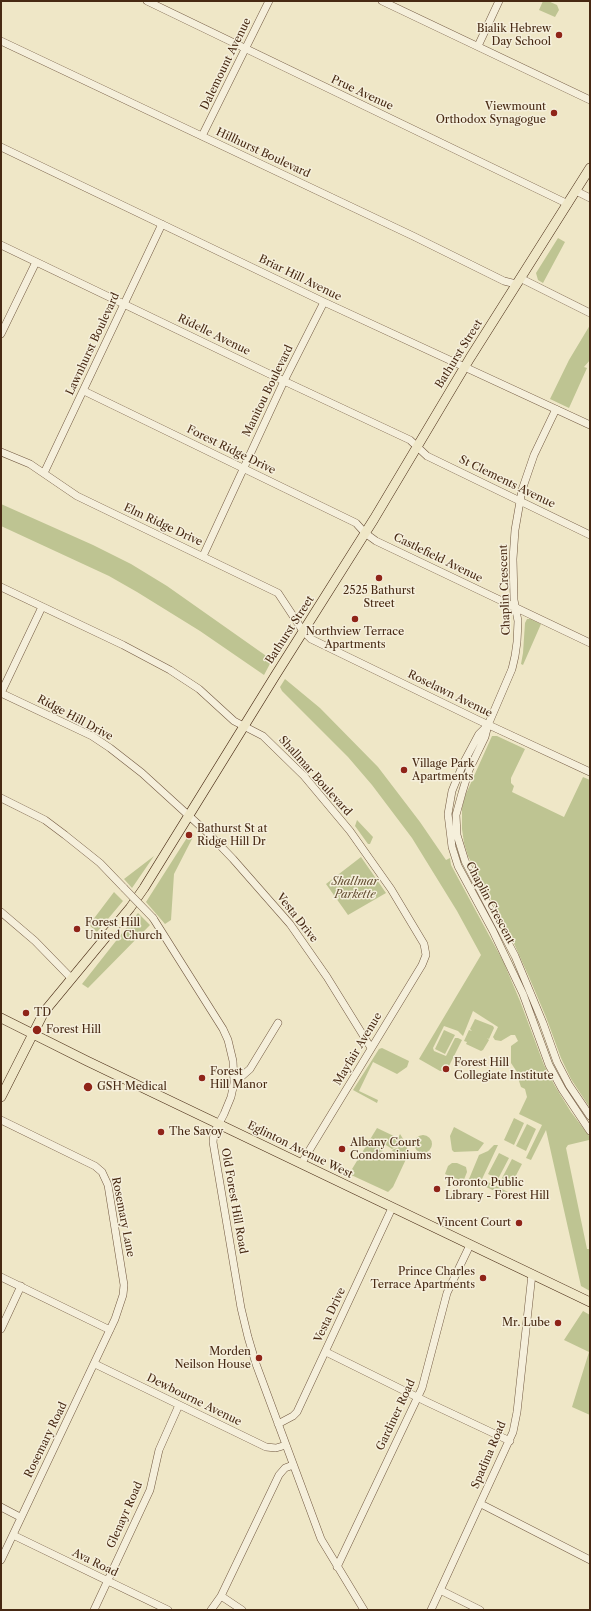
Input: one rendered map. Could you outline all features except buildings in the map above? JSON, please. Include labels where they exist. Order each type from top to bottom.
[{"type":"main road","name":"Bathurst Street","points":[[1,1098],[32,1033],[44,1012],[130,908],[144,888],[365,533],[465,366],[590,168]]},
{"type":"main road","name":"Eglinton Avenue West","points":[[1,1018],[392,1208],[590,1302]]},
{"type":"street","name":"Prue Avenue","points":[[147,1],[568,204]]},
{"type":"street","name":"Dalemount Avenue","points":[[202,136],[270,1]]},
{"type":"street","points":[[382,1],[590,100]]},
{"type":"street","points":[[478,46],[499,1]]},
{"type":"street","name":"Hillhurst Boulevard","points":[[1,41],[413,236],[504,282],[518,281],[590,312]]},
{"type":"street","name":"Briar Hill Avenue","points":[[1,147],[324,302],[590,425]]},
{"type":"street","points":[[576,191],[590,198]]},
{"type":"street","name":"Lawnhurst Boulevard","points":[[44,473],[162,224]]},
{"type":"street","name":"Ridelle Avenue","points":[[1,245],[410,440],[416,446]]},
{"type":"street","points":[[1,334],[36,262]]},
{"type":"street","name":"Manitou Boulevard","points":[[203,556],[284,381],[324,302]]},
{"type":"street","name":"Forest Ridge Drive","points":[[84,391],[356,523],[365,533]]},
{"type":"street","name":"Chaplin Crescent","points":[[556,409],[534,455],[522,490],[520,501],[514,537],[513,559],[518,621],[517,642],[512,669],[488,725],[485,737],[469,770],[456,815],[457,835],[465,861],[515,956],[541,1018],[557,1062],[569,1085],[590,1116]]},
{"type":"street","name":"St Clements Avenue","points":[[416,446],[427,456],[590,535]]},
{"type":"street","name":"Elm Ridge Drive","points":[[1,452],[30,464],[77,496],[278,593],[303,631]]},
{"type":"street","name":"Castlefield Avenue","points":[[365,533],[376,541],[590,643]]},
{"type":"street","name":"Shallmar Boulevard","points":[[1,587],[170,670],[199,689],[234,720],[263,736],[285,757],[345,825],[391,889],[424,944]]},
{"type":"street","points":[[1,693],[42,607]]},
{"type":"street","name":"Roselawn Avenue","points":[[303,631],[311,639],[488,725],[590,772]]},
{"type":"street","name":"Ridge Hill Drive","points":[[1,693],[92,736],[142,773],[189,816]]},
{"type":"street","name":"Chaplin Crescent","points":[[488,725],[479,734],[463,764],[452,791],[448,814],[452,847],[458,866],[507,959],[523,994],[549,1065],[562,1089],[590,1131]]},
{"type":"street","name":"Old Forest Hill Road","points":[[1,798],[45,820],[65,835],[100,863],[153,918],[223,1029],[228,1040],[233,1061],[234,1083],[231,1097],[214,1133],[213,1142],[242,1308],[256,1364],[321,1539],[364,1610]]},
{"type":"street","name":"Vesta Drive","points":[[189,816],[233,859],[290,924],[328,977],[371,1048]]},
{"type":"street","points":[[1,912],[35,940],[71,978]]},
{"type":"street","name":"Mayfair Avenue","points":[[301,1164],[424,960],[426,950],[424,944]]},
{"type":"street","name":"Chaplin Crescent","points":[[507,959],[515,956]]},
{"type":"street","points":[[234,1083],[250,1069],[278,1023]]},
{"type":"street","name":"Rosemary Lane","points":[[1,1120],[95,1166],[105,1176],[108,1185],[124,1284],[119,1310],[110,1330]]},
{"type":"street","name":"Vesta Drive","points":[[278,1424],[293,1416],[297,1412],[392,1208]]},
{"type":"street","name":"Gardiner Road","points":[[337,1567],[422,1388],[447,1293],[470,1245]]},
{"type":"street","name":"Spadina Road","points":[[431,1610],[510,1441],[518,1412],[532,1274]]},
{"type":"street","points":[[1,1277],[110,1330]]},
{"type":"street","points":[[1,1329],[21,1286]]},
{"type":"street","name":"Rosemary Road","points":[[1,1560],[20,1517],[95,1364],[110,1330]]},
{"type":"street","points":[[326,1352],[510,1441]]},
{"type":"street","name":"Dewbourne Avenue","points":[[95,1364],[266,1447],[276,1448],[286,1445]]},
{"type":"street","name":"Glenayr Road","points":[[94,1610],[150,1490],[159,1450],[179,1405]]},
{"type":"street","points":[[211,1610],[221,1596],[279,1475],[285,1468],[293,1465]]},
{"type":"street","points":[[481,1504],[586,1556],[590,1560]]},
{"type":"street","points":[[1,1507],[20,1517]]},
{"type":"street","name":"Ava Road","points":[[13,1535],[168,1610]]},
{"type":"street","points":[[440,1590],[480,1610]]},
{"type":"street","points":[[221,1596],[242,1610]]},
{"type":"green space","points":[[543,1],[548,1],[557,5],[559,10],[555,17],[539,10]]},
{"type":"green space","points":[[558,238],[565,242],[543,283],[538,280],[536,273]]},
{"type":"green space","points":[[590,325],[590,360],[584,367],[587,368],[569,408],[550,399],[569,360]]},
{"type":"green space","points":[[1,504],[93,545],[131,564],[167,586],[272,660],[264,675],[200,631],[109,576],[1,526]]},
{"type":"green space","points":[[527,619],[531,619],[541,624],[523,665],[521,664],[525,623]]},
{"type":"green space","points":[[285,679],[320,708],[378,767],[420,822],[446,860],[450,858],[451,865],[503,961],[544,1065],[571,1112],[590,1137],[589,1140],[568,1145],[566,1148],[587,1249],[590,1249],[590,1291],[581,1286],[546,1130],[531,1160],[526,1158],[542,1125],[519,1114],[527,1097],[525,1089],[521,1087],[519,1075],[511,1063],[511,1046],[518,1041],[515,1035],[511,1035],[501,1041],[495,1040],[493,1037],[498,1027],[473,1011],[463,1036],[458,1031],[444,1026],[433,1048],[434,1051],[446,1056],[455,1038],[462,1040],[449,1066],[444,1071],[440,1071],[419,1059],[481,955],[457,911],[412,838],[372,785],[348,757],[282,691],[280,687]]},
{"type":"green space","points":[[492,736],[497,736],[525,749],[511,778],[511,783],[514,786],[512,792],[564,817],[583,777],[590,780],[590,1108],[571,1079],[561,1058],[546,1017],[511,937],[468,856],[464,843],[462,808],[465,796]]},
{"type":"green space","points":[[357,820],[373,837],[370,844],[368,844],[355,826]]},
{"type":"green space","points":[[190,833],[194,835],[174,874],[171,920],[165,924],[146,902]]},
{"type":"green space","points":[[154,856],[132,888],[124,879]]},
{"type":"green space","name":"Shallmar Parkette","points":[[361,857],[386,893],[348,915],[326,884]]},
{"type":"green space","points":[[114,892],[123,901],[97,932],[89,925]]},
{"type":"green space","points":[[138,913],[150,925],[88,988],[82,984]]},
{"type":"green space","points":[[475,1019],[493,1026],[494,1028],[489,1039],[487,1038],[489,1040],[481,1051],[466,1044],[467,1042],[464,1041],[469,1030],[472,1031],[470,1029]]},
{"type":"green space","points":[[444,1030],[455,1035],[445,1054],[435,1049]]},
{"type":"green space","points":[[382,1048],[409,1061],[407,1067],[397,1074],[373,1062],[359,1091],[378,1100],[377,1103],[353,1090],[379,1049]]},
{"type":"green space","points":[[514,1118],[524,1123],[514,1145],[504,1140]]},
{"type":"green space","points":[[527,1124],[536,1129],[526,1151],[516,1146]]},
{"type":"green space","points":[[454,1127],[484,1143],[478,1151],[454,1152],[452,1150],[450,1136]]},
{"type":"green space","points":[[377,1128],[398,1138],[400,1134],[405,1142],[392,1149],[386,1145],[383,1147],[382,1154],[385,1158],[389,1160],[396,1157],[392,1150],[406,1144],[408,1151],[407,1157],[393,1187],[388,1192],[349,1174]]},
{"type":"green space","points":[[423,1135],[429,1138],[432,1144],[429,1150],[423,1153],[417,1150],[414,1144],[417,1138]]},
{"type":"green space","points":[[494,1145],[498,1145],[482,1179],[512,1194],[512,1199],[469,1179],[479,1155],[488,1151]]},
{"type":"green space","points":[[499,1153],[509,1158],[498,1179],[488,1174]]},
{"type":"green space","points":[[512,1159],[522,1164],[511,1185],[501,1180]]},
{"type":"green space","points":[[452,1163],[457,1163],[466,1167],[467,1172],[463,1182],[445,1174],[448,1166]]},
{"type":"green space","points":[[583,1311],[590,1315],[590,1415],[572,1407],[589,1352],[564,1340]]},
{"type":"place","name":"Bialik Hebrew Day School","points":[[559,35]]},
{"type":"place","name":"Viewmount Orthodox Synagogue","points":[[554,113]]},
{"type":"place","name":"2525 Bathurst Street","points":[[379,578]]},
{"type":"place","name":"Northview Terrace Apartments","points":[[355,619]]},
{"type":"place","name":"Village Park Apartments","points":[[404,770]]},
{"type":"place","name":"Bathurst St at Ridge Hill Dr","points":[[189,835]]},
{"type":"place","name":"Forest Hill United Church","points":[[77,929]]},
{"type":"place","name":"TD","points":[[26,1013]]},
{"type":"place","name":"Forest Hill","points":[[37,1030]]},
{"type":"place","name":"Forest Hill Collegiate Institute","points":[[446,1069]]},
{"type":"place","name":"Forest Hill Manor","points":[[202,1078]]},
{"type":"place","name":"GSH Medical","points":[[88,1087]]},
{"type":"place","name":"The Savoy","points":[[161,1132]]},
{"type":"place","name":"Albany Court Condominiums","points":[[342,1149]]},
{"type":"place","name":"Toronto Public Library - Forest Hill","points":[[437,1189]]},
{"type":"place","name":"Vincent Court","points":[[519,1223]]},
{"type":"place","name":"Prince Charles Terrace Apartments","points":[[483,1278]]},
{"type":"place","name":"Mr. Lube","points":[[558,1323]]},
{"type":"place","name":"Morden Neilson House","points":[[259,1358]]}]
